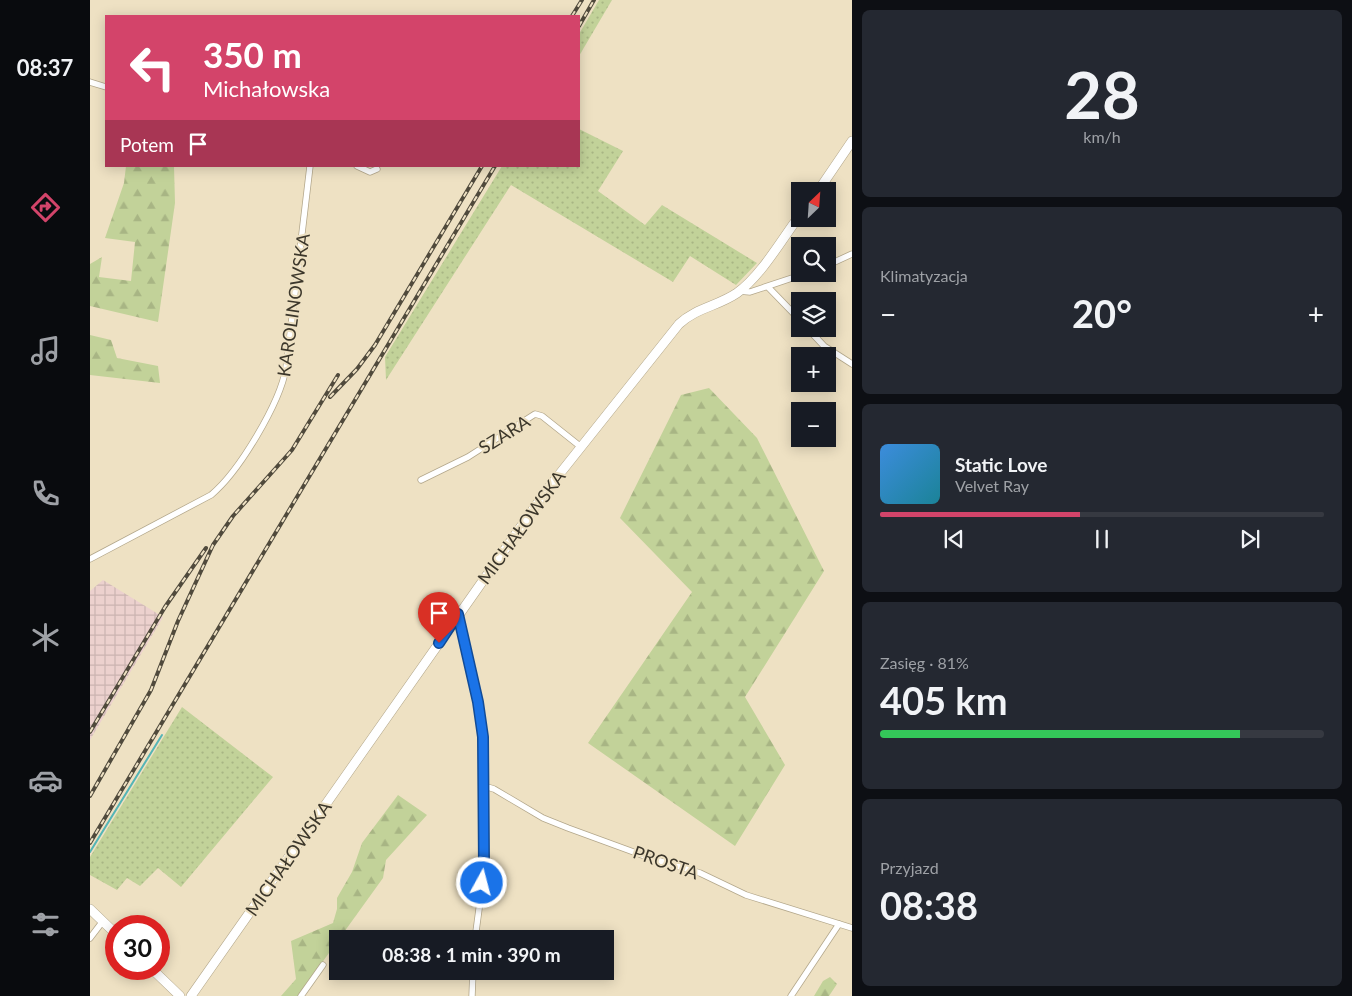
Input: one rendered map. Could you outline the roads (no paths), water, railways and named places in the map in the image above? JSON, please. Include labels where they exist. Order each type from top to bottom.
[{"type":"street","points":[[90,82],[105,87]]},
{"type":"street","points":[[824,182],[852,141]]},
{"type":"street","name":"KAROLINOWSKA","points":[[90,559],[211,495],[223,486],[280,394],[286,368],[310,167]]},
{"type":"street","points":[[359,167],[370,172],[377,169]]},
{"type":"street","name":"MICHAŁOWSKA","points":[[191,996],[546,491],[679,324],[697,311],[739,291],[767,260],[791,227]]},
{"type":"street","points":[[836,261],[852,254]]},
{"type":"street","points":[[739,291],[750,292],[791,279]]},
{"type":"street","points":[[768,287],[791,311]]},
{"type":"street","points":[[816,337],[824,346],[852,364]]},
{"type":"street","name":"SZARA","points":[[421,480],[468,456],[535,414],[540,415],[581,447]]},
{"type":"street","points":[[458,614],[478,702],[484,752],[484,864],[476,930]]},
{"type":"street","name":"PROSTA","points":[[484,786],[494,789],[543,818],[568,828],[650,858],[700,873],[746,895],[852,928]]},
{"type":"street","points":[[90,909],[103,921],[90,938]]},
{"type":"street","points":[[791,996],[839,924]]},
{"type":"street","points":[[301,996],[323,965]]},
{"type":"street","points":[[163,980],[180,996]]},
{"type":"street","points":[[472,996],[473,980]]},
{"type":"waterway","points":[[90,852],[162,735]]},
{"type":"railway","points":[[573,15],[582,0]]},
{"type":"railway","points":[[580,24],[594,0]]},
{"type":"railway","points":[[330,397],[357,369],[375,345],[481,167]]},
{"type":"railway","points":[[90,843],[494,167]]},
{"type":"railway","points":[[90,796],[151,690],[178,621],[213,545],[233,516],[292,450],[338,375]]},
{"type":"railway","points":[[90,732],[165,607],[206,548]]}]
